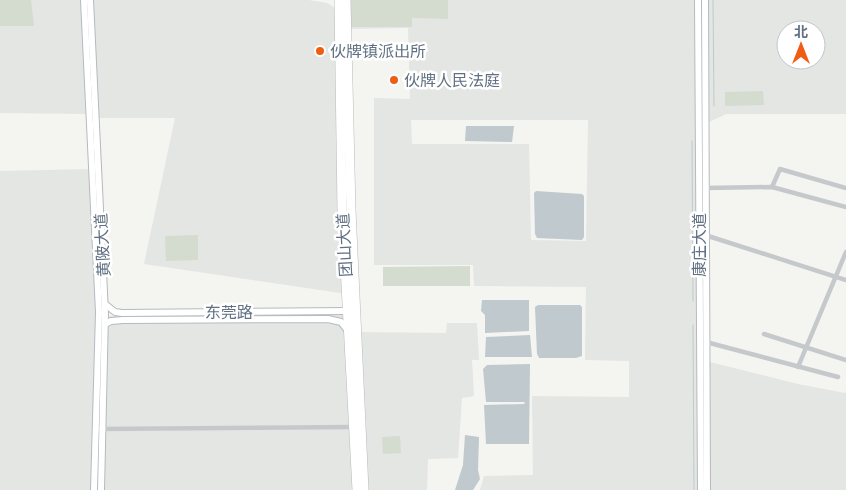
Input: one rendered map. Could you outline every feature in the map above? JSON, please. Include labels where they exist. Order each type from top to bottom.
[{"type":"highway","name":"团山大道","points":[[339,0],[342,206],[352,311],[349,332],[364,490]]},
{"type":"highway","name":"团山大道","points":[[346,0],[352,311],[357,427],[356,490]]},
{"type":"street","name":"黄陂大道","points":[[84,0],[99,312],[101,490]]},
{"type":"street","name":"黄陂大道","points":[[90,0],[105,304],[100,429],[94,490]]},
{"type":"street","name":"康庄大道","points":[[698,0],[702,188],[705,235],[707,490]]},
{"type":"street","name":"康庄大道","points":[[701,490],[705,0]]},
{"type":"street","points":[[772,187],[780,169],[846,188]]},
{"type":"street","points":[[702,188],[772,187],[846,207]]},
{"type":"street","points":[[705,235],[846,280]]},
{"type":"street","points":[[798,367],[846,252]]},
{"type":"street","name":"东莞路","points":[[105,304],[115,312],[122,313],[352,311]]},
{"type":"street","name":"东莞路","points":[[105,324],[111,321],[123,320],[328,319],[341,322],[349,332]]},
{"type":"street","points":[[764,334],[846,360]]},
{"type":"street","points":[[706,342],[838,378]]},
{"type":"street","points":[[100,429],[357,427]]},
{"type":"shaded area","points":[[0,0],[84,0],[89,114],[0,113]]},
{"type":"shaded area","points":[[0,0],[31,0],[34,26],[0,26]]},
{"type":"shaded area","points":[[90,0],[309,0],[327,3],[339,10],[347,294],[144,264],[175,118],[96,118]]},
{"type":"shaded area","points":[[346,0],[698,0],[701,490],[480,490],[484,476],[533,475],[532,396],[629,397],[629,361],[585,360],[586,287],[474,286],[473,265],[374,265],[374,98],[410,99],[408,28],[347,29]],"holes":[[[411,120],[588,120],[586,241],[531,240],[529,144],[412,144]]]},
{"type":"shaded area","points":[[350,0],[448,0],[448,19],[412,18],[412,27],[350,27]]},
{"type":"shaded area","points":[[705,0],[846,0],[846,114],[726,114],[705,124]]},
{"type":"shaded area","points":[[763,91],[764,105],[725,106],[725,92]]},
{"type":"shaded area","points":[[466,126],[514,126],[512,142],[465,141]]},
{"type":"shaded area","points":[[92,169],[102,316],[348,314],[357,490],[0,490],[0,171]]},
{"type":"shaded area","points":[[536,191],[582,194],[584,196],[584,237],[582,240],[537,238],[535,234],[534,193]]},
{"type":"shaded area","points":[[198,235],[198,260],[166,261],[165,236]]},
{"type":"shaded area","points":[[470,266],[470,286],[383,286],[383,267]]},
{"type":"shaded area","points":[[482,300],[529,300],[529,331],[485,333],[485,315],[481,311]]},
{"type":"shaded area","points":[[538,305],[580,305],[582,307],[582,356],[576,358],[539,358],[537,354],[535,307]]},
{"type":"shaded area","points":[[447,323],[477,323],[479,360],[472,360],[474,396],[462,398],[458,458],[428,459],[427,490],[364,490],[357,332],[446,333]]},
{"type":"shaded area","points":[[530,335],[532,357],[485,357],[486,337]]},
{"type":"shaded area","points":[[706,361],[798,384],[846,392],[846,490],[707,490]]},
{"type":"shaded area","points":[[530,364],[529,444],[486,444],[484,405],[524,404],[525,402],[486,402],[483,369],[487,365]]},
{"type":"shaded area","points":[[465,435],[479,437],[478,470],[480,479],[473,490],[455,490],[463,465]]},
{"type":"shaded area","points":[[400,436],[401,453],[383,454],[382,437]]},
{"type":"waterway","points":[[713,0],[714,106]]},
{"type":"waterway","points":[[692,141],[693,301]]},
{"type":"waterway","points":[[693,325],[694,490]]},
{"type":"place","name":"伙牌镇派出所","points":[[320,51]]},
{"type":"place","name":"伙牌人民法庭","points":[[394,80]]}]
